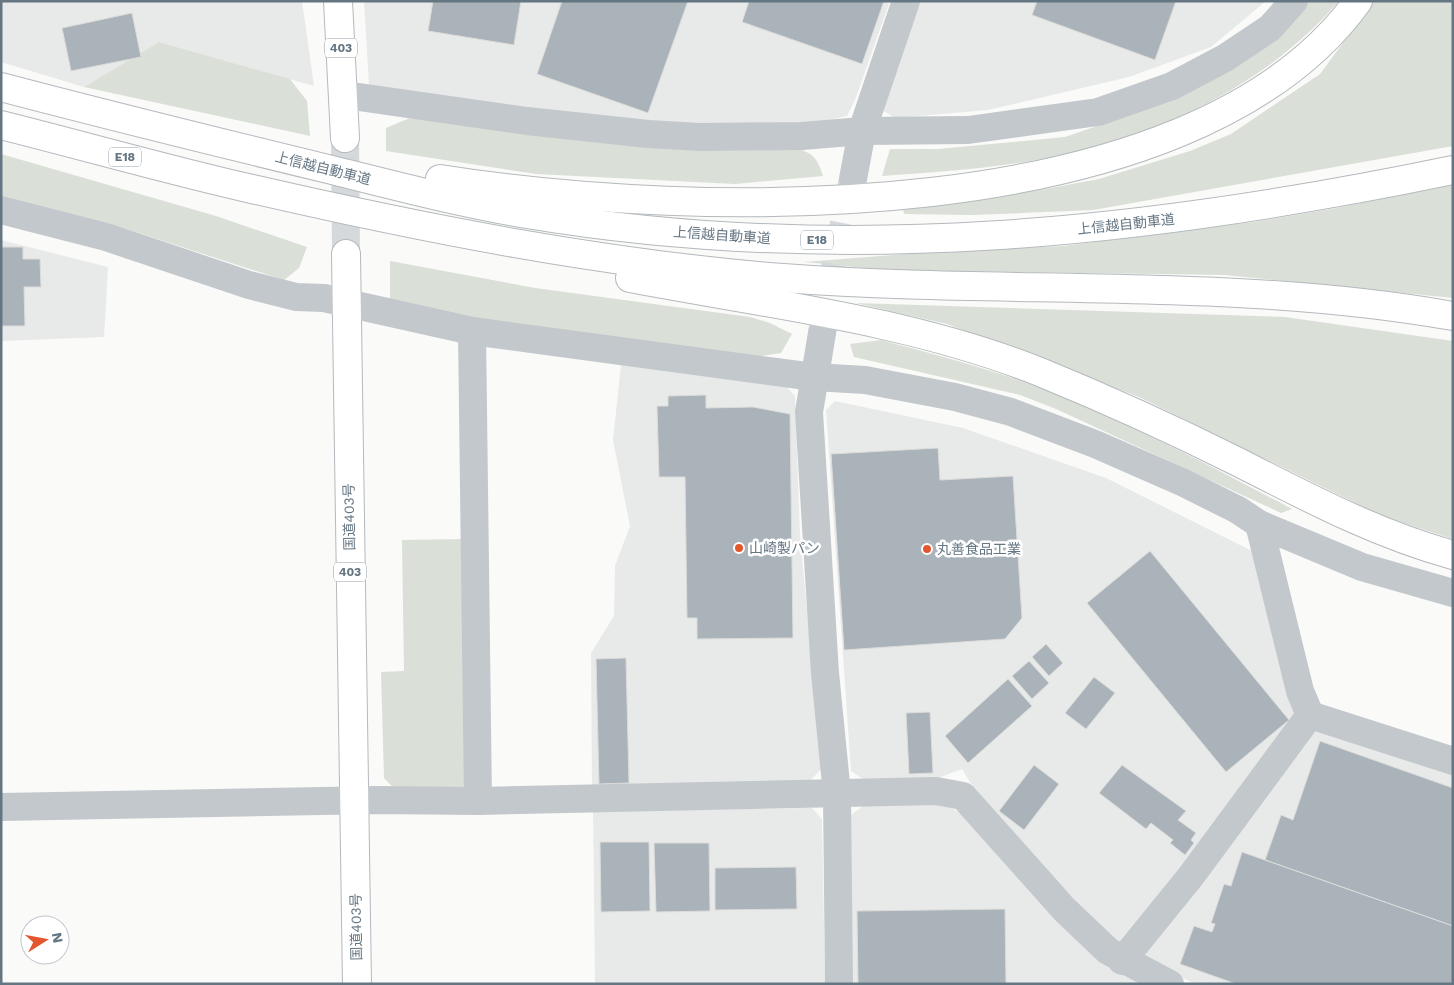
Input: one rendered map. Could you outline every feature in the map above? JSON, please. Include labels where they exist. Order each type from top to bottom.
[{"type":"highway","name":"403","points":[[338,1],[345,95],[345,138]]},
{"type":"highway","points":[[187,135],[439,179],[543,192],[644,199],[734,202],[814,201],[900,196],[1041,176],[1105,159],[1165,139],[1216,116],[1267,87],[1310,55],[1346,19],[1358,1]]},
{"type":"highway","name":"上信越自動車道","points":[[1,87],[187,135],[419,191],[525,214],[691,234],[786,240],[878,240],[1056,232],[1238,211],[1316,198],[1453,170]]},
{"type":"highway","name":"E18","points":[[1,126],[248,188],[440,230],[557,251],[666,266],[781,278],[884,284],[1230,293],[1344,301],[1407,308],[1453,316]]},
{"type":"highway","points":[[248,188],[386,228],[607,274],[882,324],[955,344],[1038,371],[1122,407],[1379,531],[1453,555]]},
{"type":"highway","name":"国道403号","points":[[346,254],[357,984]]},
{"type":"highway","name":"国道403号","points":[[355,840],[374,914],[376,984]]},
{"type":"street","points":[[853,179],[862,131],[906,1]]},
{"type":"street","points":[[345,95],[527,122],[648,134],[700,137],[802,136],[862,131],[968,130],[1098,112],[1172,86],[1225,58],[1270,28],[1294,1]]},
{"type":"street","points":[[1,210],[106,237],[249,285],[296,297],[324,298],[472,331],[814,377],[865,380],[955,397],[1011,412],[1095,444],[1238,510],[1259,524],[1362,567],[1453,593]]},
{"type":"street","points":[[472,331],[478,801]]},
{"type":"street","points":[[822,333],[809,412],[825,673],[838,794],[839,984]]},
{"type":"street","points":[[1259,524],[1300,691],[1310,715],[1453,761]]},
{"type":"street","points":[[1122,961],[1191,876],[1310,715]]},
{"type":"street","points":[[1,807],[354,800],[478,801],[936,791],[963,796],[1064,909],[1108,952],[1122,961],[1170,984]]},
{"type":"shaded area","points":[[1,1],[302,1],[314,86],[159,42],[84,87],[1,62]]},
{"type":"shaded area","points":[[364,1],[890,1],[855,100],[847,116],[797,127],[646,127],[369,85]]},
{"type":"shaded area","points":[[919,1],[1266,1],[1211,47],[1129,77],[988,110],[895,118],[882,110]]},
{"type":"shaded area","points":[[1310,1],[1339,1],[1309,33],[1240,85],[1202,106],[1162,124],[1121,139],[1079,151],[1036,160],[979,168],[882,176],[890,149],[938,149],[1065,137],[1167,102],[1280,37]]},
{"type":"shaded area","points":[[1374,1],[1453,1],[1453,146],[1093,210],[973,215],[904,214],[903,209],[1040,190],[1099,179],[1190,151],[1231,134],[1320,74]]},
{"type":"shaded area","points":[[159,42],[290,79],[307,101],[310,136],[84,87]]},
{"type":"shaded area","points":[[417,115],[793,147],[810,154],[816,160],[823,176],[735,184],[536,174],[386,151],[386,128]]},
{"type":"shaded area","points":[[1,154],[216,216],[307,247],[299,268],[284,280],[123,228],[1,199]]},
{"type":"shaded area","points":[[1453,182],[1453,298],[1225,275],[884,270],[804,262],[919,253],[1063,246],[1254,222],[1337,208]]},
{"type":"shaded area","points":[[1,240],[108,267],[104,337],[1,341]]},
{"type":"shaded area","points":[[390,261],[535,288],[750,317],[770,323],[792,334],[781,353],[748,358],[390,306]]},
{"type":"shaded area","points":[[856,303],[1285,317],[1453,341],[1453,539],[1384,517],[1139,397],[947,324]]},
{"type":"shaded area","points":[[881,340],[991,371],[1055,394],[1205,463],[1292,509],[1281,513],[1056,409],[1020,395],[854,357],[850,344]]},
{"type":"shaded area","points":[[621,365],[786,386],[795,396],[800,536],[822,768],[809,782],[592,787],[591,653],[614,616],[615,566],[630,526],[613,440]]},
{"type":"shaded area","points":[[835,401],[963,428],[1106,478],[1252,551],[1300,716],[1124,948],[1057,882],[975,790],[962,769],[938,778],[866,781],[851,771],[826,410]]},
{"type":"shaded area","points":[[464,539],[469,781],[462,788],[396,790],[384,778],[381,672],[404,671],[402,540]]},
{"type":"shaded area","points":[[1312,728],[1453,771],[1453,984],[1195,984],[1135,954]]},
{"type":"shaded area","points":[[931,803],[952,808],[966,817],[1143,984],[852,984],[851,815],[864,805]]},
{"type":"shaded area","points":[[812,808],[822,819],[825,984],[595,984],[593,811]]},
{"type":"building","points":[[433,1],[521,1],[514,45],[428,31]]},
{"type":"building","points":[[562,1],[688,1],[648,113],[537,74]]},
{"type":"building","points":[[749,1],[884,1],[862,64],[742,22]]},
{"type":"building","points":[[1037,1],[1176,1],[1155,60],[1032,15]]},
{"type":"building","points":[[132,13],[141,57],[71,71],[62,28]]},
{"type":"building","points":[[1,247],[23,247],[23,259],[40,259],[41,287],[24,287],[25,326],[1,326]]},
{"type":"building","name":"山崎製パン","points":[[706,395],[706,408],[753,407],[790,414],[793,638],[697,639],[697,618],[687,618],[685,477],[659,477],[657,406],[668,406],[668,396]]},
{"type":"building","name":"丸善食品工業","points":[[938,448],[940,480],[1013,476],[1022,618],[1005,639],[844,650],[831,454]]},
{"type":"building","points":[[1150,551],[1289,720],[1226,772],[1087,603]]},
{"type":"building","points":[[1046,644],[1063,663],[1049,676],[1032,657]]},
{"type":"building","points":[[626,658],[629,783],[599,784],[596,659]]},
{"type":"building","points":[[1029,661],[1049,683],[1032,699],[1012,676]]},
{"type":"building","points":[[1094,677],[1115,693],[1086,729],[1065,713]]},
{"type":"building","points":[[1008,679],[1032,706],[968,763],[945,736]]},
{"type":"building","points":[[930,712],[933,773],[909,774],[906,713]]},
{"type":"building","points":[[1320,741],[1453,788],[1453,926],[1265,860],[1281,815],[1293,820]]},
{"type":"building","points":[[1034,765],[1059,784],[1024,830],[999,811]]},
{"type":"building","points":[[1122,765],[1186,811],[1178,820],[1196,833],[1191,840],[1194,843],[1185,855],[1170,843],[1173,840],[1151,823],[1146,829],[1099,793]]},
{"type":"building","points":[[600,842],[649,842],[650,911],[601,912]]},
{"type":"building","points":[[654,843],[709,843],[710,911],[656,912]]},
{"type":"building","points":[[1242,852],[1453,926],[1453,984],[1236,984],[1180,964],[1194,926],[1212,932],[1215,924],[1211,923],[1224,884],[1231,886]]},
{"type":"building","points":[[796,867],[797,909],[715,910],[715,868]]},
{"type":"building","points":[[1005,909],[1006,984],[858,984],[857,911]]},
{"type":"tunnel","points":[[345,138],[346,254]]},
{"type":"tunnel","points":[[822,333],[853,179]]},
{"type":"place","name":"山崎製パン","points":[[739,548]]},
{"type":"place","name":"丸善食品工業","points":[[927,549]]}]
